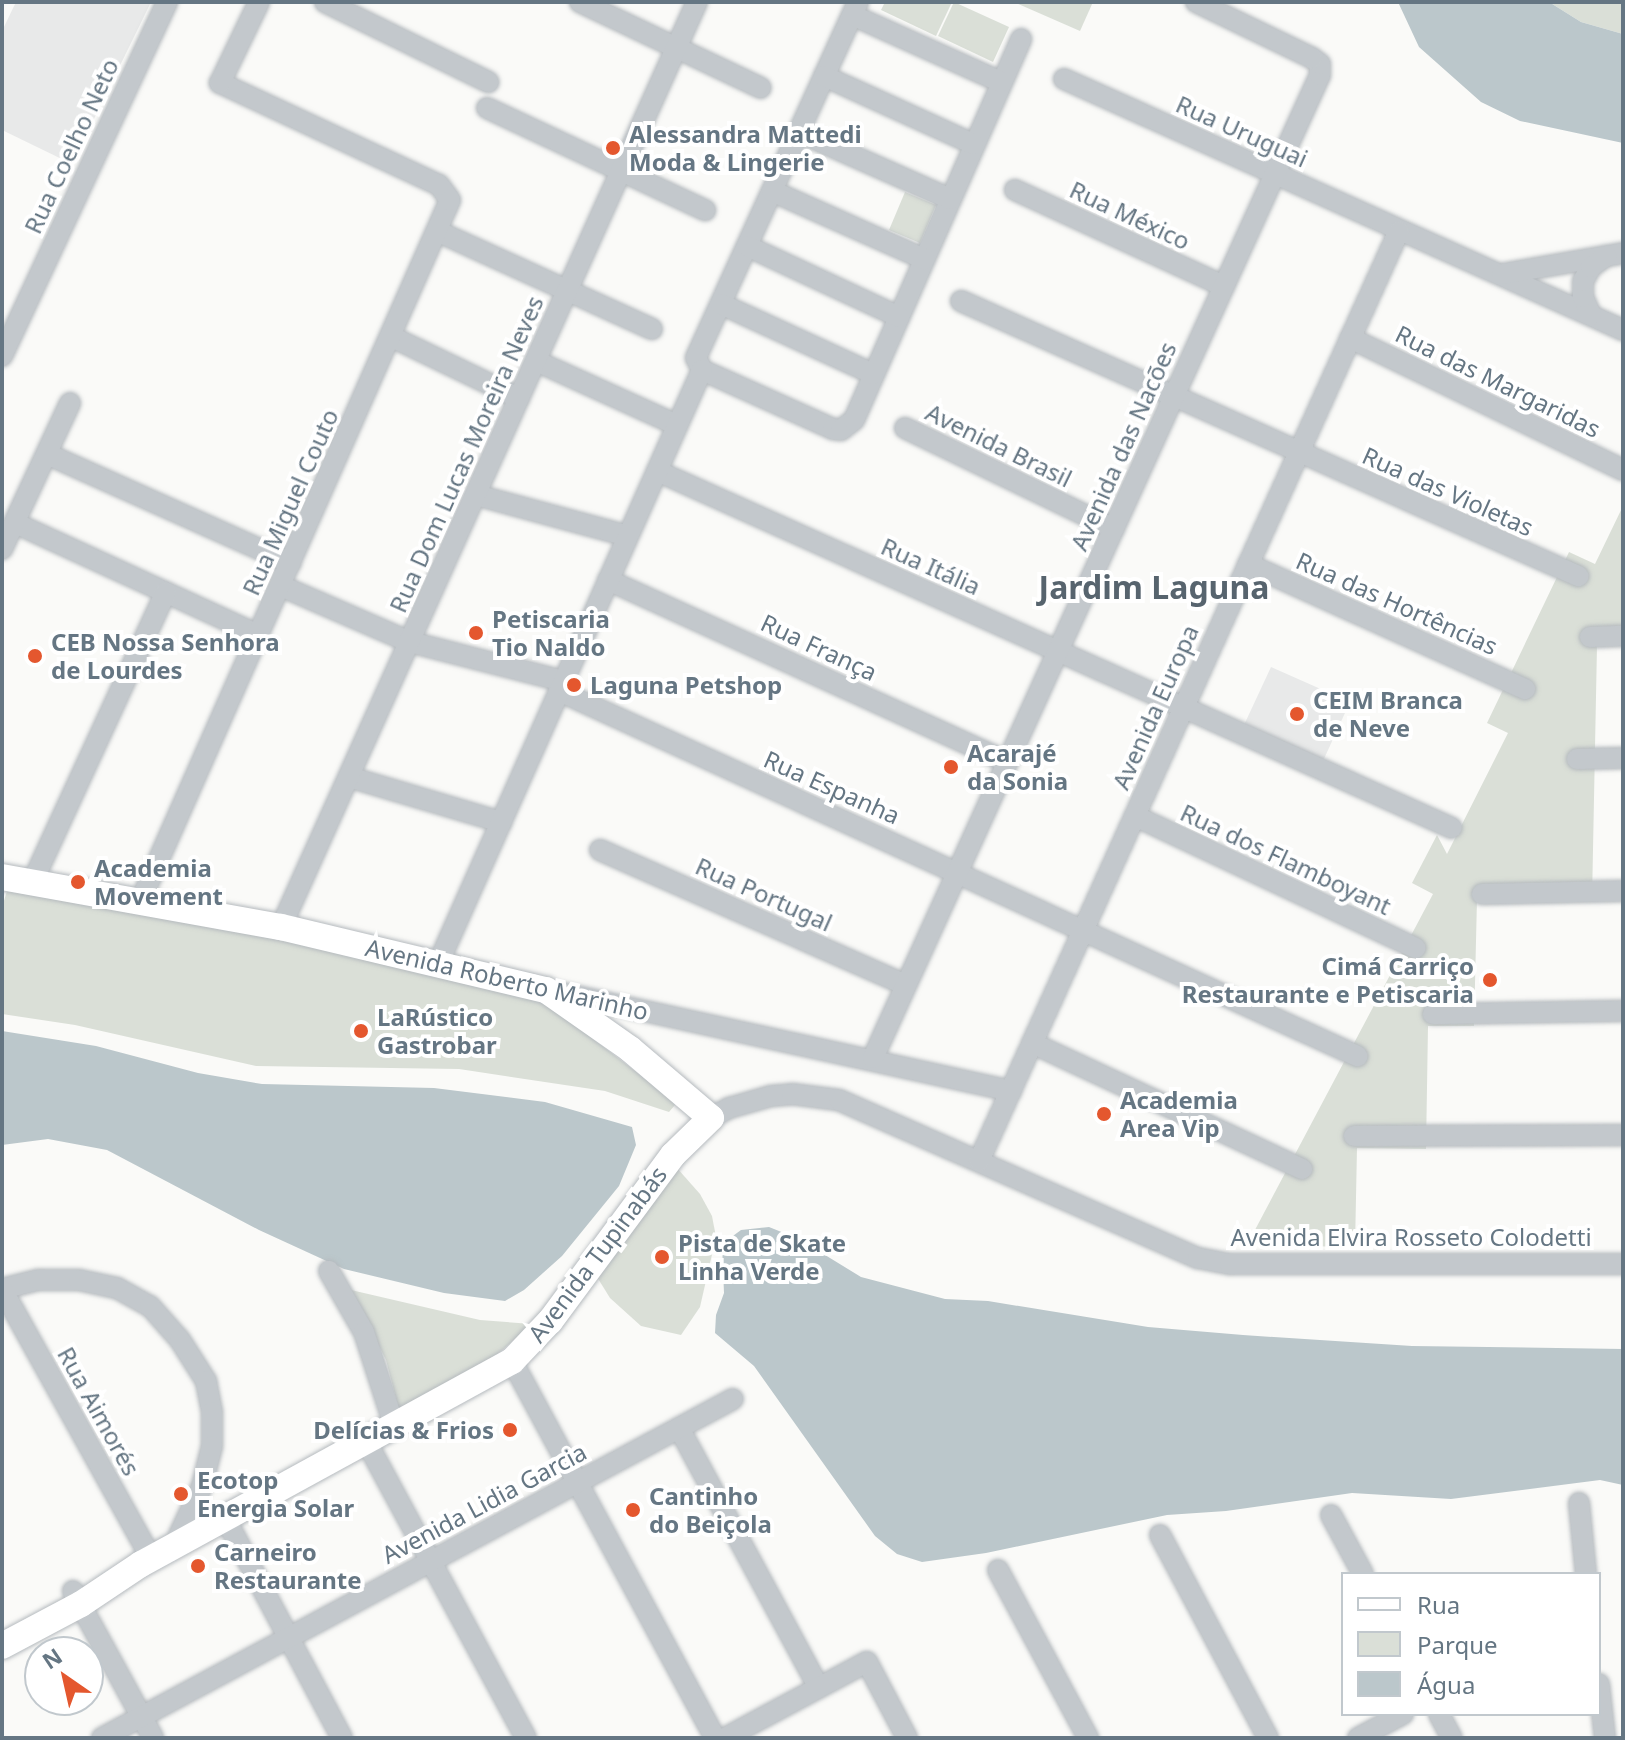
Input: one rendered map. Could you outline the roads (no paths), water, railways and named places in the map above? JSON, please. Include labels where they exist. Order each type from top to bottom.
[{"type":"main road","name":"Avenida Roberto Marinho","points":[[2,877],[281,927],[546,990]]},
{"type":"main road","points":[[546,990],[630,1049],[711,1118]]},
{"type":"main road","name":"Avenida Tupinabás","points":[[2,1629],[77,1597],[512,1361],[550,1321],[673,1155],[711,1118]]},
{"type":"main road","name":"Avenida Tupinabás","points":[[2,1646],[77,1597]]},
{"type":"street","name":"Rua Coelho Neto","points":[[2,356],[167,2]]},
{"type":"street","name":"Rua Miguel Couto","points":[[140,902],[448,212],[450,200],[439,185],[220,83],[259,2]]},
{"type":"street","points":[[325,2],[488,82]]},
{"type":"street","points":[[580,2],[761,88]]},
{"type":"street","name":"Rua Dom Lucas Moreira Neves","points":[[281,927],[697,2]]},
{"type":"street","name":"Avenida das Nacões","points":[[873,1058],[1320,75],[1320,64],[1312,58],[1196,2]]},
{"type":"street","points":[[1001,82],[855,9],[696,358],[702,370],[841,430],[854,420],[1021,39]]},
{"type":"street","points":[[824,76],[973,144]]},
{"type":"street","name":"Rua Uruguai","points":[[1064,79],[1623,330]]},
{"type":"street","points":[[487,108],[705,210]]},
{"type":"street","points":[[799,132],[950,199]]},
{"type":"street","name":"Rua México","points":[[1015,190],[1224,286]]},
{"type":"street","points":[[772,191],[924,259]]},
{"type":"street","name":"Avenida Europa","points":[[979,1161],[1399,231]]},
{"type":"street","points":[[439,232],[652,329]]},
{"type":"street","points":[[747,246],[899,317]]},
{"type":"street","points":[[1502,274],[1615,254]]},
{"type":"street","points":[[1591,315],[1583,297],[1583,281],[1591,267],[1615,254]]},
{"type":"street","name":"Rua das Violetas","points":[[961,301],[1298,454],[1578,576]]},
{"type":"street","points":[[721,304],[873,374]]},
{"type":"street","points":[[392,337],[519,398]]},
{"type":"street","name":"Rua das Margaridas","points":[[1350,338],[1623,470]]},
{"type":"street","points":[[536,361],[677,425]]},
{"type":"street","points":[[438,964],[702,370]]},
{"type":"street","points":[[2,549],[70,403]]},
{"type":"street","name":"Avenida Brasil","points":[[905,428],[1114,529]]},
{"type":"street","points":[[47,454],[291,563]]},
{"type":"street","name":"Rua Itália","points":[[657,471],[1452,828]]},
{"type":"street","points":[[476,495],[628,536]]},
{"type":"street","points":[[15,523],[259,635]]},
{"type":"street","name":"Rua das Hortências","points":[[1248,564],[1525,689]]},
{"type":"street","name":"Rua França","points":[[608,580],[1008,762]]},
{"type":"street","name":"Rua Espanha","points":[[281,586],[410,642],[561,686],[957,873],[1357,1056]]},
{"type":"street","points":[[32,883],[166,592]]},
{"type":"street","points":[[1590,637],[1623,636]]},
{"type":"street","points":[[1577,759],[1623,758]]},
{"type":"street","points":[[349,777],[501,822]]},
{"type":"street","name":"Rua dos Flamboyant","points":[[1135,816],[1416,948]]},
{"type":"street","name":"Rua Portugal","points":[[600,850],[906,985]]},
{"type":"street","points":[[1482,894],[1623,891]]},
{"type":"street","name":"Avenida Roberto Marinho","points":[[546,990],[873,1058],[1011,1091]]},
{"type":"street","points":[[1433,1014],[1623,1011]]},
{"type":"street","points":[[1032,1043],[1302,1169]]},
{"type":"street","name":"Avenida Tupinabás","points":[[711,1118],[729,1108],[771,1096],[815,1095],[839,1100],[979,1161]]},
{"type":"street","points":[[1354,1136],[1623,1135]]},
{"type":"street","name":"Avenida Elvira Rosseto Colodetti","points":[[979,1161],[1198,1258],[1230,1264],[1623,1264]]},
{"type":"street","points":[[329,1271],[364,1332],[394,1425]]},
{"type":"street","points":[[2,1289],[39,1280],[79,1280],[117,1288],[150,1306],[180,1340],[206,1381],[212,1412],[212,1446],[202,1486],[155,1556]]},
{"type":"street","name":"Rua Aimorés","points":[[2,1289],[155,1556]]},
{"type":"street","points":[[512,1361],[715,1738]]},
{"type":"street","name":"Avenida Lidia Garcia","points":[[102,1738],[733,1399]]},
{"type":"street","points":[[679,1428],[819,1688]]},
{"type":"street","points":[[366,1441],[526,1738]]},
{"type":"street","points":[[1579,1503],[1586,1572]]},
{"type":"street","points":[[1331,1515],[1362,1572]]},
{"type":"street","points":[[225,1518],[342,1738]]},
{"type":"street","points":[[1160,1535],[1268,1738]]},
{"type":"street","points":[[998,1570],[1088,1738]]},
{"type":"street","points":[[77,1597],[153,1738]]},
{"type":"street","points":[[725,1738],[867,1662],[907,1738]]},
{"type":"street","points":[[1601,1702],[1605,1738]]},
{"type":"street","points":[[1358,1738],[1399,1716]]},
{"type":"street","points":[[1440,1716],[1452,1738]]},
{"type":"water","points":[[1398,2],[1549,2],[1581,22],[1623,34],[1623,143],[1520,121],[1481,102],[1419,47]]},
{"type":"water","points":[[2,1031],[96,1046],[198,1073],[262,1084],[434,1088],[545,1102],[632,1127],[636,1145],[619,1186],[562,1256],[524,1290],[505,1301],[444,1293],[344,1269],[259,1230],[107,1150],[48,1139],[2,1145]]},
{"type":"water","points":[[769,1227],[799,1239],[861,1277],[945,1299],[988,1301],[1148,1327],[1243,1335],[1412,1346],[1623,1349],[1623,1485],[1600,1480],[1451,1499],[1352,1493],[1226,1511],[1167,1515],[986,1553],[922,1562],[897,1554],[875,1536],[754,1366],[715,1333],[716,1315],[724,1293],[722,1244],[741,1230]]},
{"type":"place","name":"Alessandra Mattedi Moda & Lingerie","points":[[613,148]]},
{"type":"place","name":"Petiscaria Tio Naldo","points":[[476,633]]},
{"type":"place","name":"CEB Nossa Senhora de Lourdes","points":[[35,656]]},
{"type":"place","name":"Laguna Petshop","points":[[574,685]]},
{"type":"place","name":"CEIM Branca de Neve","points":[[1297,714]]},
{"type":"place","name":"Acarajé da Sonia","points":[[951,767]]},
{"type":"place","name":"Academia Movement","points":[[78,882]]},
{"type":"place","name":"Cimá Carriço Restaurante e Petiscaria","points":[[1490,980]]},
{"type":"place","name":"LaRústico Gastrobar","points":[[361,1031]]},
{"type":"place","name":"Academia Area Vip","points":[[1104,1114]]},
{"type":"place","name":"Pista de Skate Linha Verde","points":[[662,1257]]},
{"type":"place","name":"Delícias & Frios","points":[[510,1430]]},
{"type":"place","name":"Ecotop Energia Solar","points":[[181,1494]]},
{"type":"place","name":"Cantinho do Beiçola","points":[[633,1510]]},
{"type":"place","name":"Carneiro Restaurante","points":[[198,1566]]},
{"type":"district","name":"Jardim Laguna","points":[[1154,587]]}]
